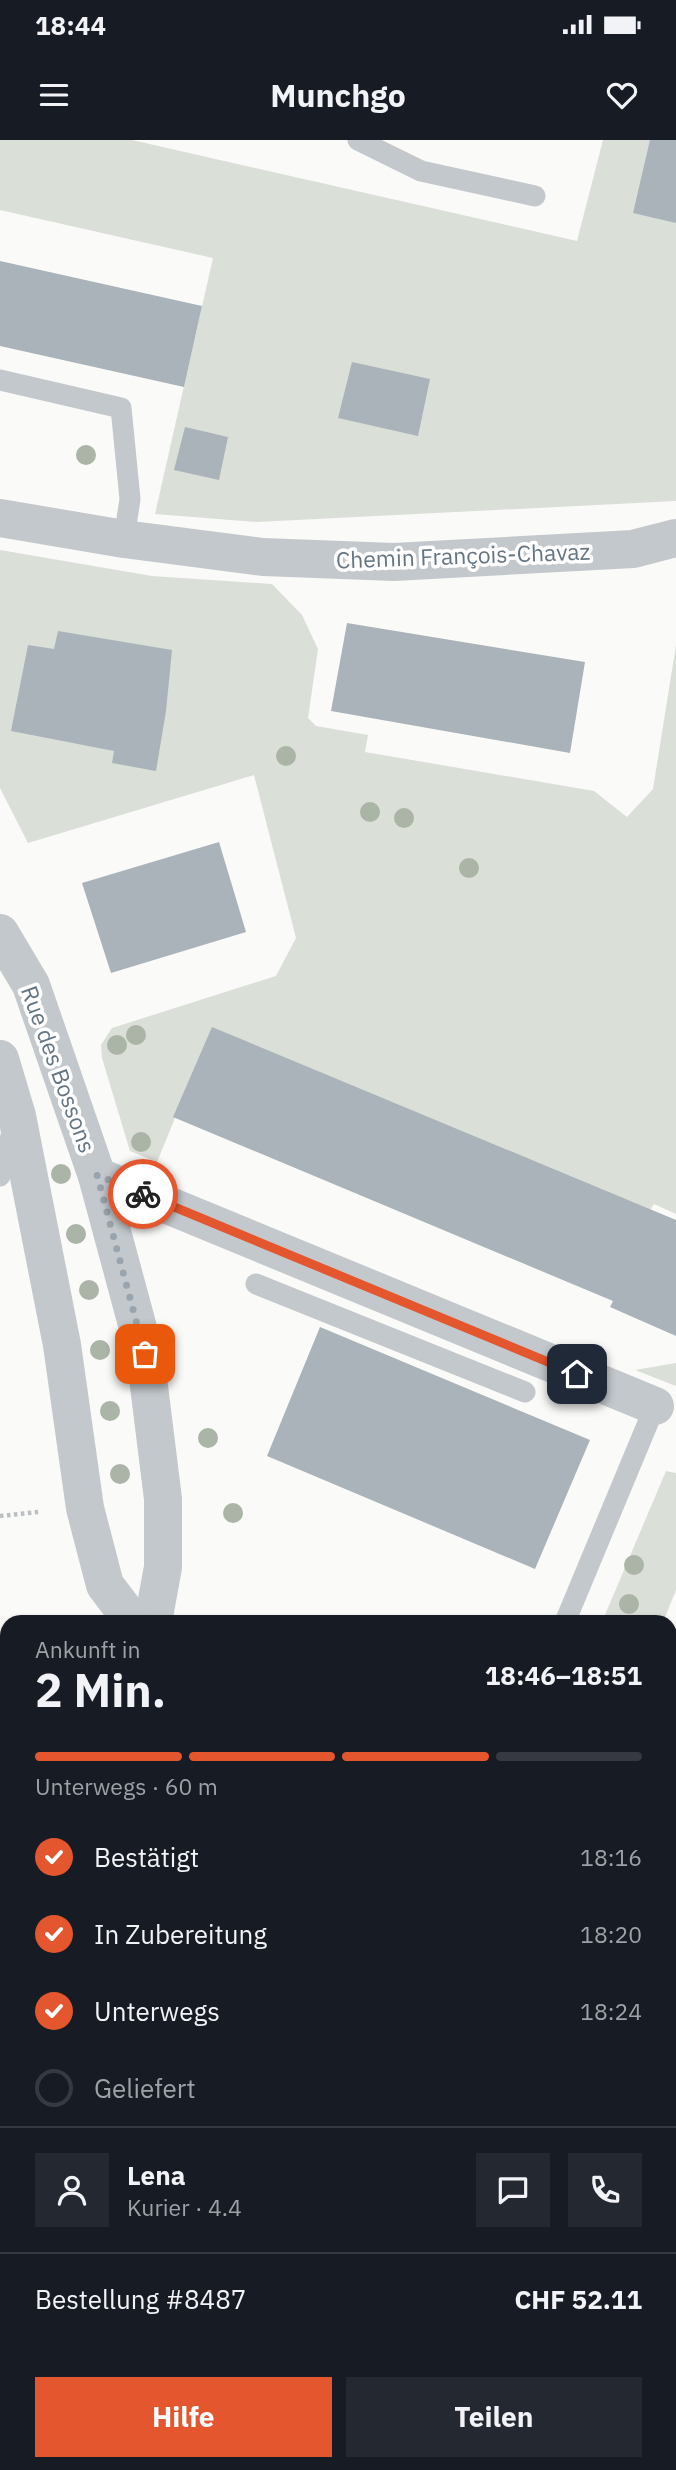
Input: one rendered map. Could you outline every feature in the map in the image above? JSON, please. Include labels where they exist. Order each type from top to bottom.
[{"type":"street","name":"Chemin François-Chavaz","points":[[0,518],[124,540],[263,557],[394,562],[633,549],[676,538]]},
{"type":"street","name":"Rue des Bossons","points":[[0,933],[31,985],[97,1175],[145,1354],[163,1499],[163,1567],[154,1615]]},
{"type":"street","points":[[0,1059],[17,1116],[62,1345],[85,1508],[105,1585],[128,1615]]},
{"type":"street","points":[[97,1175],[655,1406]]},
{"type":"lane","points":[[358,140],[421,171],[535,196]]},
{"type":"lane","points":[[0,380],[121,408],[130,499],[124,540]]},
{"type":"lane","points":[[0,1175],[17,1116]]},
{"type":"lane","points":[[256,1284],[525,1392]]},
{"type":"lane","points":[[568,1615],[655,1406]]},
{"type":"path","points":[[0,1516],[38,1513]]},
{"type":"shaded area","points":[[0,140],[132,140],[577,241],[603,140],[676,140],[676,501],[257,522],[155,514],[213,258],[0,210]]},
{"type":"shaded area","points":[[0,550],[152,576],[272,584],[302,615],[318,649],[308,718],[316,726],[368,735],[365,752],[594,791],[627,817],[653,789],[676,645],[676,1214],[654,1204],[650,1210],[212,1028],[157,1162],[130,1151],[102,1058],[101,1045],[112,1028],[276,976],[296,938],[254,775],[28,843],[0,788]]},
{"type":"shaded area","points":[[676,1363],[676,1386],[635,1370]]},
{"type":"shaded area","points":[[666,1471],[676,1473],[676,1590],[666,1615],[605,1615]]},
{"type":"building","points":[[650,140],[676,140],[676,223],[633,213]]},
{"type":"building","points":[[0,261],[202,306],[184,387],[0,346]]},
{"type":"building","points":[[352,362],[430,379],[418,436],[338,418]]},
{"type":"building","points":[[185,427],[228,437],[219,480],[174,470]]},
{"type":"building","points":[[347,623],[585,662],[570,753],[331,711]]},
{"type":"building","points":[[58,631],[172,650],[156,771],[112,763],[114,751],[11,731],[28,645],[54,649]]},
{"type":"building","points":[[219,842],[246,932],[111,973],[82,883]]},
{"type":"building","points":[[212,1027],[676,1220],[676,1336],[610,1307],[613,1301],[173,1117]]},
{"type":"building","points":[[320,1327],[590,1440],[535,1569],[267,1456]]},
{"type":"way so far","points":[[143,1194],[97,1175],[145,1354]]},
{"type":"route","points":[[143,1194],[577,1374]]}]
